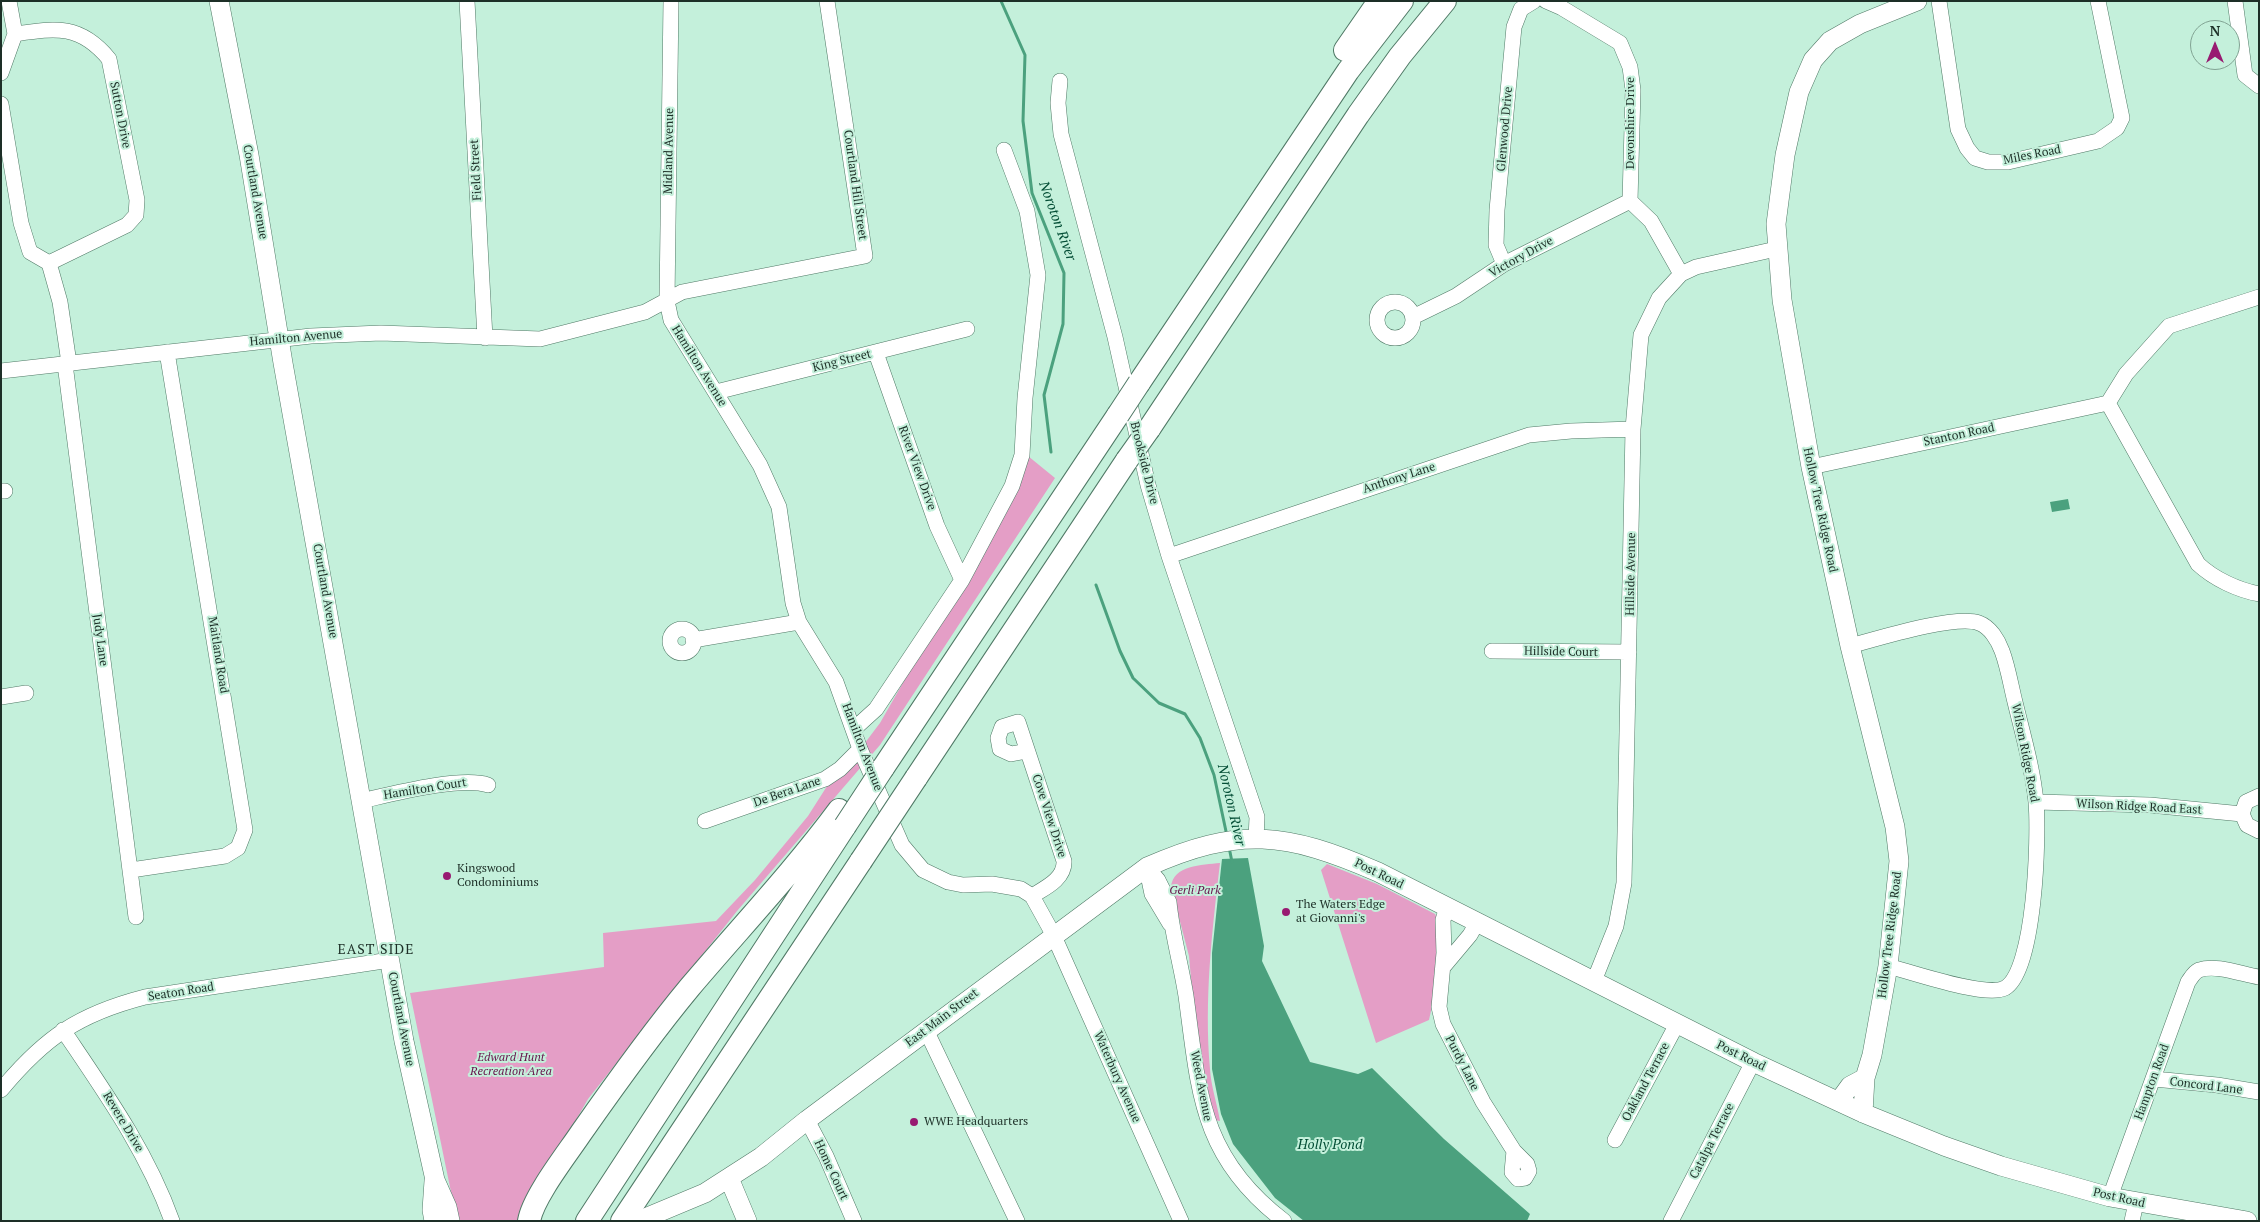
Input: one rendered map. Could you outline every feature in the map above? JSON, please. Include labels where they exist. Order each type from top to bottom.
[{"type":"highway","points":[[1298,145],[1314,95],[1379,1]]},
{"type":"highway","points":[[587,1221],[842,818],[888,761],[1348,71],[1402,1]]},
{"type":"highway","points":[[622,1221],[1363,107],[1400,56],[1445,1]]},
{"type":"highway","points":[[529,1221],[535,1204],[558,1168],[643,1047],[701,974],[802,857],[842,818]]},
{"type":"highway","points":[[638,1219],[707,1093]]},
{"type":"main road","name":"Courtland Avenue","points":[[220,1],[249,155],[279,338],[404,1042],[441,1215]]},
{"type":"main road","name":"Hollow Tree Ridge Road","points":[[1863,1112],[1865,1078],[1872,1055],[1888,966],[1898,870],[1895,827],[1850,646],[1811,467],[1790,359],[1776,249],[1776,224],[1785,155],[1799,92],[1813,60],[1830,41],[1860,24],[1905,3]]},
{"type":"main road","name":"East Main Street","points":[[638,1219],[705,1193],[761,1157],[806,1120],[1053,934],[1146,867],[1174,855],[1217,842],[1252,839]]},
{"type":"main road","name":"Post Road","points":[[1252,839],[1296,843],[1338,854],[1478,921],[1753,1062],[1863,1112],[2000,1166],[2110,1196],[2134,1212],[2247,1221]]},
{"type":"main road","points":[[1839,1101],[1850,1086],[1865,1078]]},
{"type":"main road","points":[[729,1178],[747,1221]]},
{"type":"street","points":[[1,73],[15,34],[9,1]]},
{"type":"street","name":"Field Street","points":[[467,1],[485,338]]},
{"type":"street","name":"Midland Avenue","points":[[667,301],[671,1]]},
{"type":"street","name":"Courtland Hill Street","points":[[667,301],[682,292],[865,256],[827,1]]},
{"type":"street","name":"Glenwood Drive","points":[[1504,264],[1496,245],[1497,210],[1514,27],[1521,9],[1534,1]]},
{"type":"street","name":"Devonshire Drive","points":[[1546,1],[1562,8],[1620,43],[1630,66],[1633,90],[1630,201]]},
{"type":"street","name":"Miles Road","points":[[1939,1],[1958,129],[1966,148],[1975,158],[1988,162],[2008,162],[2098,141],[2117,128],[2122,118],[2098,1]]},
{"type":"street","points":[[2235,1],[2245,75],[2259,86]]},
{"type":"street","name":"Sutton Drive","points":[[15,34],[60,28],[80,35],[96,44],[109,59],[137,200],[136,216],[127,225],[49,263]]},
{"type":"street","name":"Brookside Drive","points":[[1060,81],[1058,103],[1061,134],[1116,337],[1148,485],[1169,556],[1257,817],[1252,839]]},
{"type":"street","points":[[1,104],[21,223],[30,252],[49,263],[60,302],[67,363]]},
{"type":"street","points":[[854,729],[876,710],[962,580],[1012,486],[1022,455],[1025,398],[1038,275],[1027,212],[1004,150]]},
{"type":"street","points":[[1630,201],[1651,221],[1681,274]]},
{"type":"street","name":"Victory Drive","points":[[1413,317],[1456,296],[1504,264],[1630,201]]},
{"type":"street","name":"Hillside Avenue","points":[[1594,981],[1616,926],[1624,883],[1633,429],[1642,334],[1659,298],[1681,274],[1696,268],[1776,249]]},
{"type":"street","points":[[2259,297],[2169,326],[2126,374],[2108,403],[2198,564],[2208,573],[2226,582],[2259,594]]},
{"type":"street","name":"Hamilton Avenue","points":[[1,371],[279,338],[381,333],[526,340],[549,338],[645,312],[667,301],[671,320],[760,465],[778,507],[793,603],[799,622],[836,682],[860,749],[902,845],[923,870],[948,882],[963,885],[1010,886],[1021,889],[1032,896]]},
{"type":"street","name":"King Street","points":[[716,392],[967,329]]},
{"type":"street","name":"Maitland Road","points":[[131,870],[225,856],[238,848],[245,830],[167,352]]},
{"type":"street","name":"River View Drive","points":[[876,353],[937,526],[962,580]]},
{"type":"street","name":"Judy Lane","points":[[67,363],[91,580],[136,917]]},
{"type":"street","name":"Stanton Road","points":[[1811,467],[2108,403]]},
{"type":"street","name":"Anthony Lane","points":[[1169,556],[1529,435],[1571,430],[1633,429]]},
{"type":"street","points":[[693,640],[799,622]]},
{"type":"street","name":"Wilson Ridge Road","points":[[1850,646],[1946,623],[1978,622],[1988,628],[2002,650],[2027,749],[2036,802],[2035,874],[2028,937],[2022,961],[2012,983],[2003,989],[1981,991],[1888,966]]},
{"type":"street","name":"Hillside Court","points":[[1492,651],[1629,652]]},
{"type":"street","points":[[1,697],[26,694]]},
{"type":"street","name":"De Bera Lane","points":[[705,820],[825,778],[840,769],[860,749]]},
{"type":"street","name":"Cove View Drive","points":[[1027,751],[1064,865],[1057,878],[1032,896]]},
{"type":"street","name":"Hamilton Court","points":[[361,801],[452,784],[477,781],[488,785]]},
{"type":"street","points":[[2259,796],[2246,802],[2242,814],[2247,825],[2259,831]]},
{"type":"street","name":"Wilson Ridge Road East","points":[[2036,802],[2150,805],[2242,814]]},
{"type":"street","name":"Weed Avenue","points":[[1146,867],[1158,880],[1169,902],[1171,925],[1183,977],[1201,1097],[1206,1118],[1222,1155],[1236,1175],[1255,1196],[1284,1221]]},
{"type":"street","points":[[1032,896],[1053,934]]},
{"type":"street","name":"Purdy Lane","points":[[1447,907],[1444,920],[1444,966],[1439,1007],[1443,1024],[1469,1078],[1514,1151]]},
{"type":"street","points":[[1444,966],[1470,935],[1478,921]]},
{"type":"street","name":"Waterbury Avenue","points":[[1053,934],[1181,1221]]},
{"type":"street","name":"Seaton Road","points":[[1,1090],[36,1050],[63,1030],[92,1014],[145,997],[390,960]]},
{"type":"street","name":"Hampton Road","points":[[2110,1196],[2188,982],[2198,971],[2215,969],[2259,977]]},
{"type":"street","name":"Oakland Terrace","points":[[1615,1140],[1677,1024]]},
{"type":"street","name":"Revere Drive","points":[[63,1030],[132,1136],[151,1169],[172,1221]]},
{"type":"street","points":[[926,1030],[1017,1221]]},
{"type":"street","name":"Catalpa Terrace","points":[[1671,1221],[1753,1062]]},
{"type":"street","name":"Concord Lane","points":[[2154,1079],[2218,1085],[2259,1092]]},
{"type":"street","name":"Home Court","points":[[806,1120],[826,1156],[854,1221]]},
{"type":"green space","name":"Edward Hunt Recreation Area","points":[[1028,456],[1055,478],[880,745],[737,911],[588,1099],[520,1221],[457,1221],[410,993],[604,967],[603,933],[716,921],[755,880],[808,816],[829,783],[849,764],[880,723],[956,590]]},
{"type":"green space","name":"Gerli Park","points":[[1220,863],[1208,991],[1208,1043],[1213,1088],[1220,1121],[1214,1120],[1195,1024],[1189,956],[1171,887],[1177,874],[1183,870]]},
{"type":"green space","points":[[1327,864],[1377,884],[1435,914],[1440,924],[1442,961],[1429,1020],[1376,1043],[1321,870]]},
{"type":"water","points":[[2068,499],[2070,509],[2052,512],[2050,502]]},
{"type":"water","name":"Holly Pond","points":[[1248,858],[1264,946],[1262,961],[1310,1062],[1358,1074],[1372,1068],[1444,1139],[1530,1214],[1527,1221],[1304,1221],[1275,1198],[1233,1144],[1221,1114],[1212,1069],[1212,953],[1222,859]]},
{"type":"waterway","name":"Noroton River","points":[[1001,1],[1025,55],[1023,121],[1032,193],[1064,273],[1063,324],[1044,395],[1051,452]]},
{"type":"waterway","name":"Noroton River","points":[[1096,585],[1120,651],[1133,678],[1159,703],[1185,714],[1200,738],[1214,775],[1227,836]]},
{"type":"waterway","name":"Noroton River","points":[[1229,847],[1232,862]]},
{"type":"place","name":"Kingswood Condominiums","points":[[447,876]]},
{"type":"place","name":"The Waters Edge at Giovanni's","points":[[1286,912]]},
{"type":"place","name":"WWE Headquarters","points":[[914,1122]]},
{"type":"district","name":"EAST SIDE","points":[[376,950]]}]
